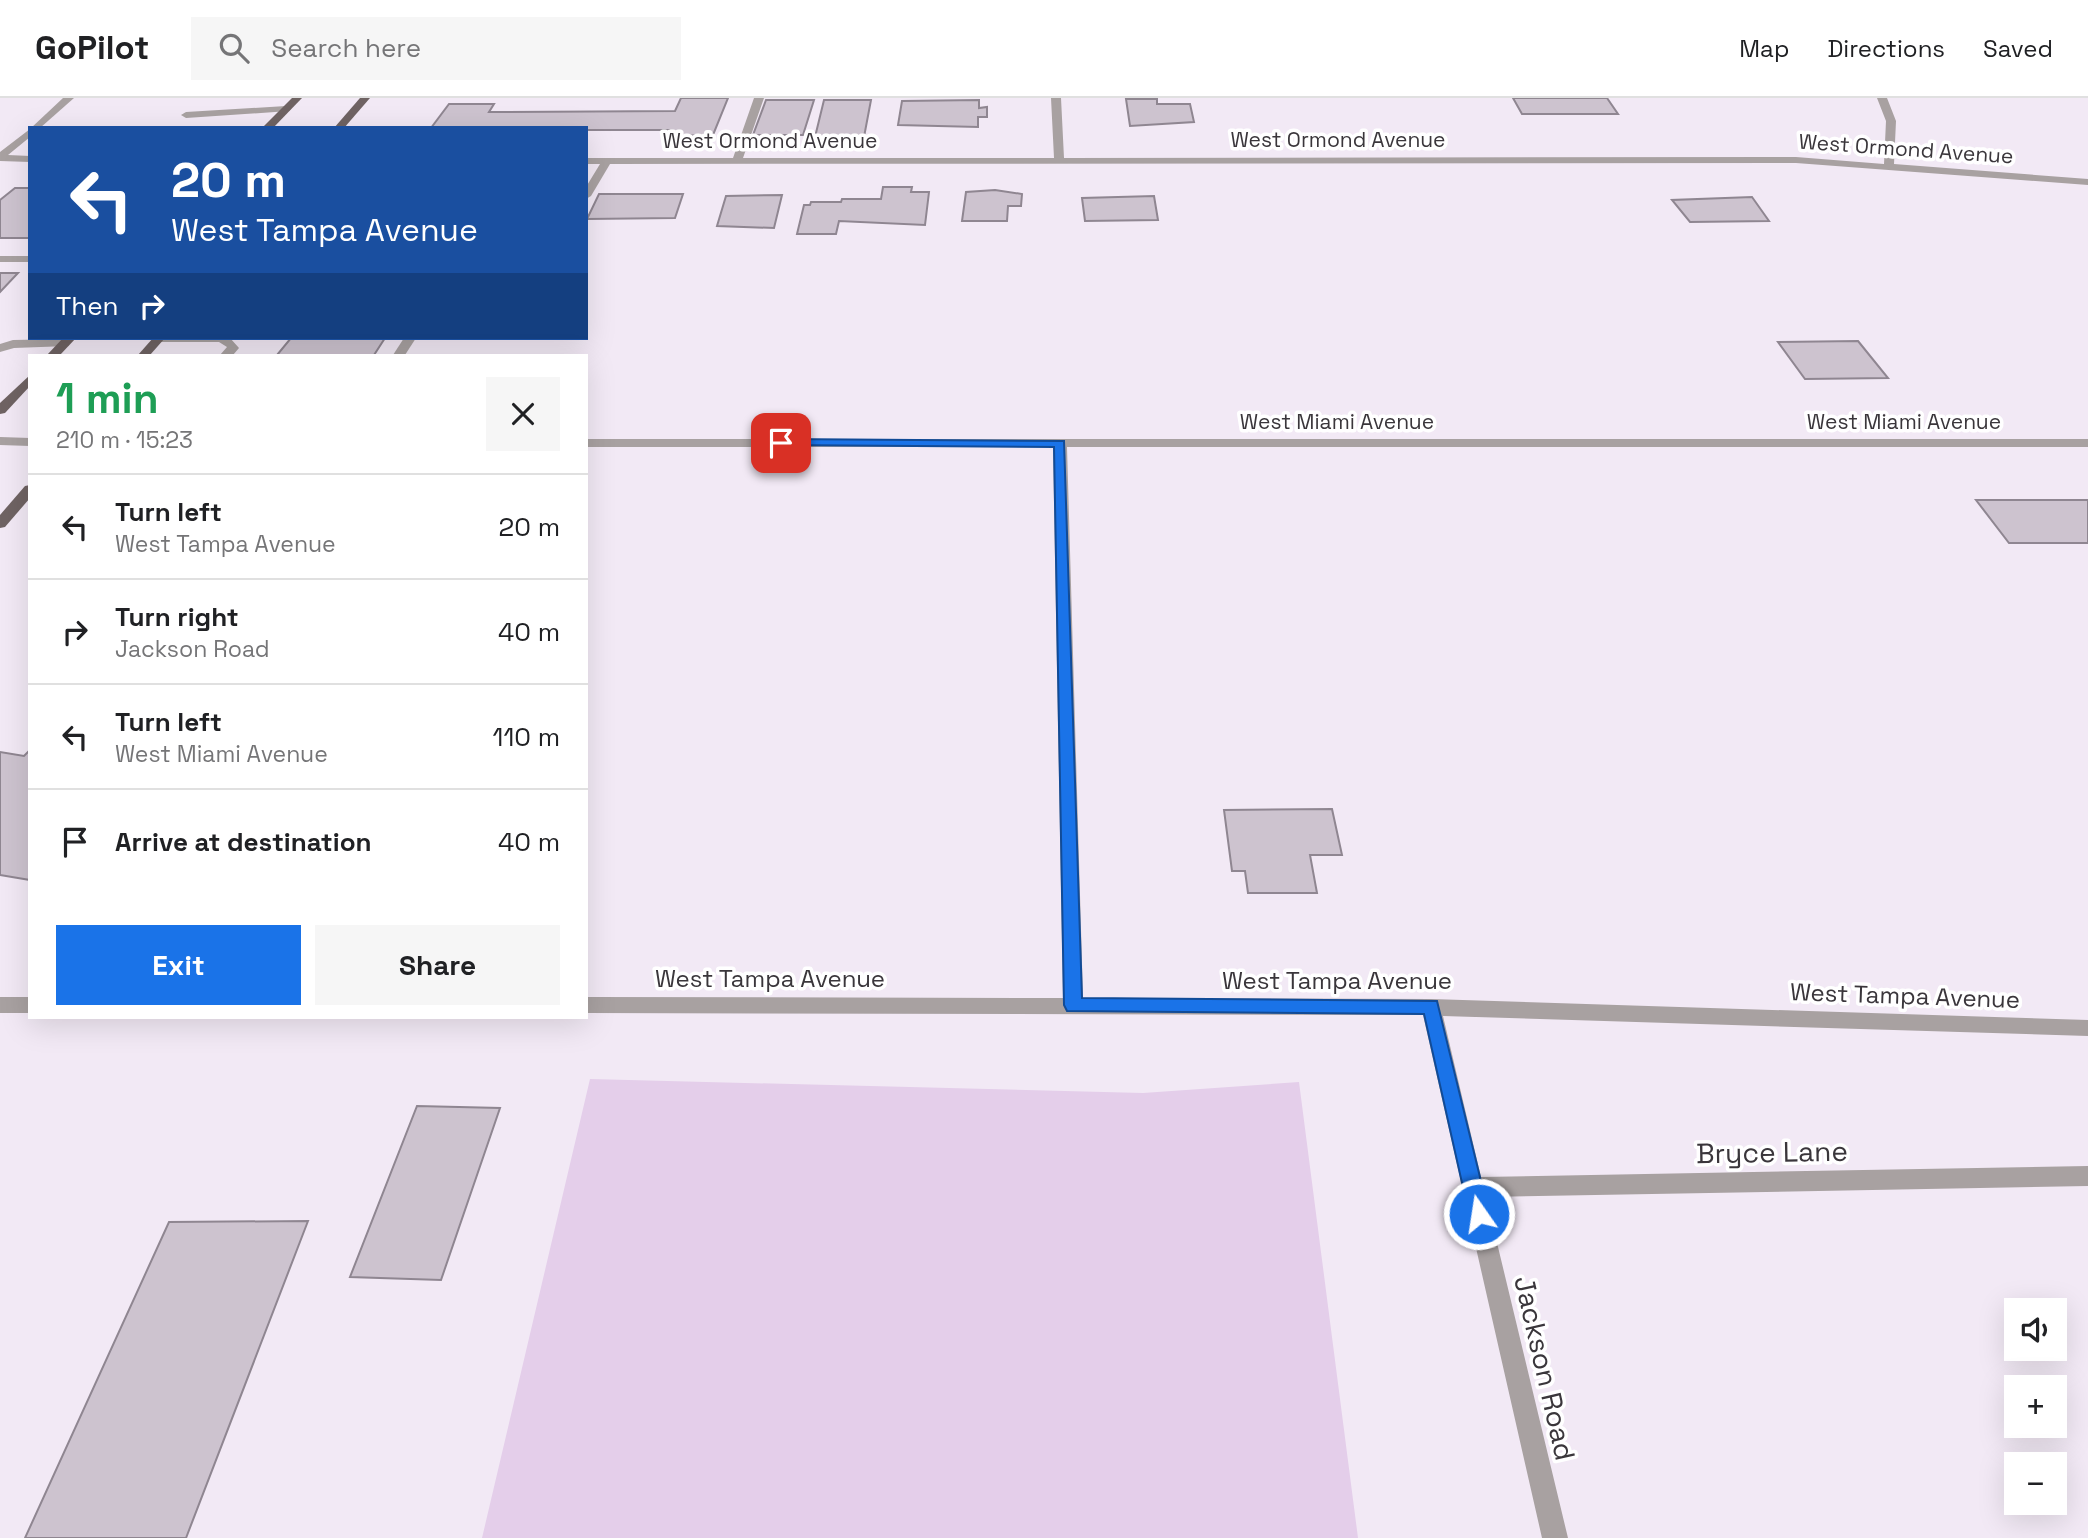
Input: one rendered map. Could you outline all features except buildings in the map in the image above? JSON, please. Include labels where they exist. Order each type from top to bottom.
[{"type":"main road","points":[[269,126],[296,98]]},
{"type":"main road","points":[[341,126],[365,98]]},
{"type":"main road","points":[[54,354],[67,340]]},
{"type":"main road","points":[[146,354],[157,340]]},
{"type":"main road","points":[[0,410],[28,381]]},
{"type":"main road","points":[[0,524],[28,491]]},
{"type":"street","points":[[36,126],[69,98]]},
{"type":"street","points":[[737,160],[759,98]]},
{"type":"street","points":[[1056,98],[1059,159]]},
{"type":"street","points":[[1882,98],[1891,121],[1889,166]]},
{"type":"street","points":[[186,115],[286,109]]},
{"type":"street","points":[[0,158],[28,134]]},
{"type":"street","points":[[0,158],[28,159]]},
{"type":"street","name":"West Ormond Avenue","points":[[588,161],[1796,160],[2088,182]]},
{"type":"street","points":[[588,193],[607,161]]},
{"type":"street","points":[[0,259],[28,259]]},
{"type":"street","points":[[0,348],[13,344],[67,340]]},
{"type":"street","points":[[226,340],[233,348],[227,354]]},
{"type":"street","points":[[0,442],[28,442]]},
{"type":"street","name":"West Miami Avenue","points":[[588,443],[2088,443]]},
{"type":"street","points":[[1060,443],[1073,1005]]},
{"type":"street","points":[[0,1005],[28,1005]]},
{"type":"street","name":"West Tampa Avenue","points":[[588,1005],[1431,1007],[2088,1028]]},
{"type":"street","name":"Jackson Road","points":[[1431,1007],[1555,1538]]},
{"type":"street","name":"Bryce Lane","points":[[1473,1187],[2080,1176]]},
{"type":"shaded area","points":[[590,1079],[1143,1093],[1299,1082],[1358,1538],[482,1538]]},
{"type":"route","points":[[781,443],[1060,443],[1073,1005],[1431,1007],[1479,1214]]}]
